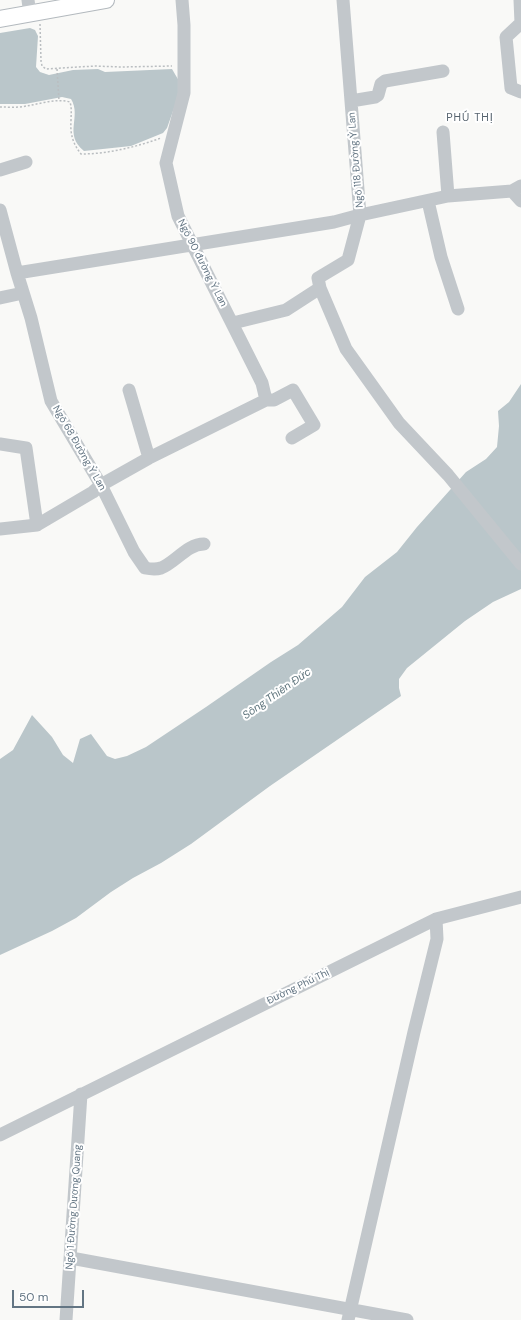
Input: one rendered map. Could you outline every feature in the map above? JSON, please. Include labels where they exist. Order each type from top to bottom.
[{"type":"main road","points":[[0,19],[33,9],[106,0]]},
{"type":"street","name":"Ngõ 90 đường Ỷ Lan","points":[[182,0],[184,93],[166,163],[178,216],[262,383],[266,400]]},
{"type":"street","name":"Ngõ 118 Đường Ỷ Lan","points":[[320,288],[318,278],[348,260],[360,215],[343,0]]},
{"type":"street","points":[[520,0],[521,23],[506,37],[511,88],[521,92]]},
{"type":"street","points":[[351,101],[378,95],[381,84],[385,82],[442,71]]},
{"type":"street","points":[[443,132],[448,196]]},
{"type":"street","points":[[0,170],[26,162]]},
{"type":"street","points":[[17,273],[334,222],[448,196],[516,189],[521,201]]},
{"type":"street","points":[[428,201],[441,257],[458,309]]},
{"type":"street","name":"Ngõ 68 Đường Ỷ Lan","points":[[0,210],[31,318],[51,401],[101,485],[124,533],[145,568],[161,568],[198,544],[204,544]]},
{"type":"street","points":[[233,323],[286,310],[320,288],[346,349],[399,422],[448,475],[521,564]]},
{"type":"street","points":[[0,298],[23,293]]},
{"type":"street","points":[[129,390],[149,458]]},
{"type":"street","points":[[0,530],[37,525],[93,492],[101,485],[149,458],[266,400],[274,400],[293,390],[314,425],[292,438]]},
{"type":"street","points":[[0,444],[26,448],[37,525]]},
{"type":"street","name":"Đường Phú Thị","points":[[0,1135],[436,919],[521,897]]},
{"type":"street","points":[[349,1315],[437,939],[436,919]]},
{"type":"street","name":"Ngõ 1 Đường Dương Quang","points":[[66,1320],[81,1094]]},
{"type":"street","points":[[71,1258],[349,1315],[407,1320]]},
{"type":"path","points":[[33,9],[42,66],[46,69],[95,66],[121,68],[184,65]]},
{"type":"path","points":[[57,69],[59,100]]},
{"type":"path","points":[[0,107],[24,107],[59,100],[70,102],[72,108],[72,137],[75,147],[81,154],[114,151],[141,145],[174,134]]},
{"type":"water","points":[[30,28],[35,30],[38,36],[36,67],[40,72],[49,75],[73,70],[98,69],[105,72],[172,69],[179,81],[178,97],[167,128],[163,133],[131,146],[84,151],[78,145],[75,138],[75,112],[71,99],[62,97],[25,104],[0,104],[0,33]]},
{"type":"water","name":"Sông Thiên Đức","points":[[521,384],[521,589],[493,602],[465,621],[407,668],[399,679],[401,696],[270,786],[191,844],[111,892],[76,918],[0,955],[0,759],[13,750],[32,715],[52,737],[63,755],[73,763],[80,739],[91,734],[107,756],[115,759],[127,756],[146,747],[298,645],[342,607],[365,577],[397,552],[466,472],[486,459],[497,447],[499,426],[498,411],[509,402]]},
{"type":"district","name":"PHÚ THỊ","points":[[470,118]]}]
